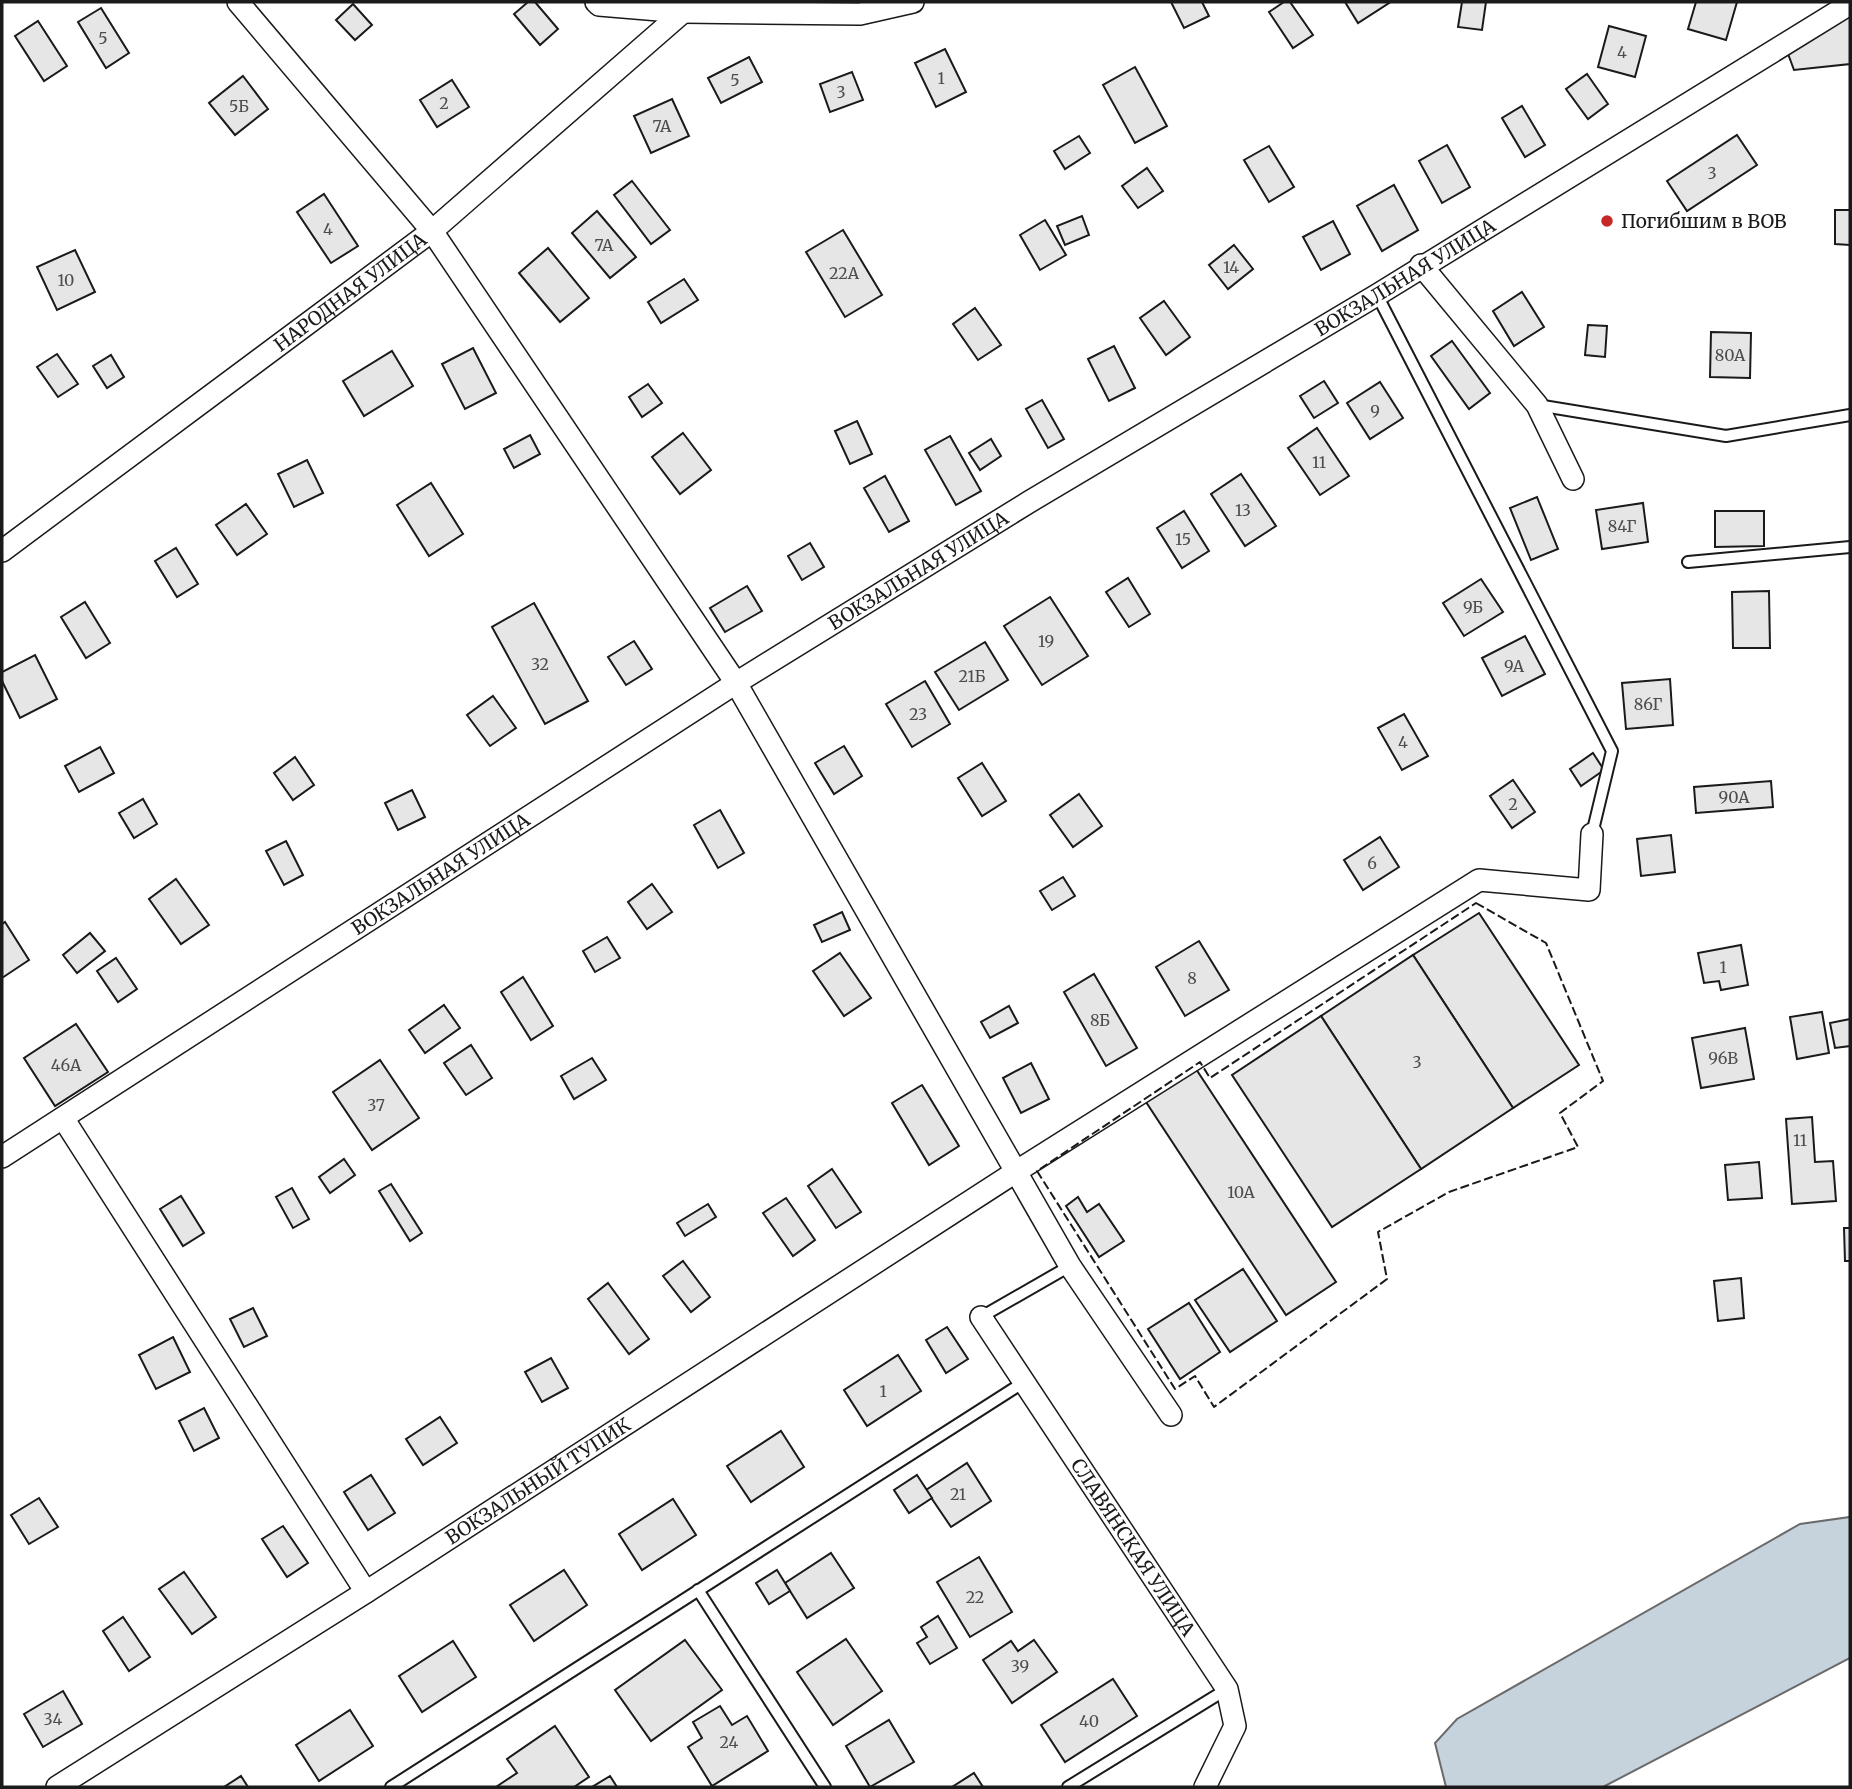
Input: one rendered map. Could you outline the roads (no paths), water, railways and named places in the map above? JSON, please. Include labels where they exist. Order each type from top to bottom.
[{"type":"street","points":[[237,2],[432,231],[736,683],[1070,1266],[1171,1415]]},
{"type":"street","points":[[596,2],[599,5],[683,12],[860,14],[913,2]]},
{"type":"street","name":"ВОКЗАЛЬНАЯ УЛИЦА","points":[[2,1157],[736,683],[1029,502],[1377,295],[1822,9],[1850,4]]},
{"type":"street","name":"НАРОДНАЯ УЛИЦА","points":[[2,551],[432,231],[683,12]]},
{"type":"street","points":[[1421,265],[1537,405],[1573,479]]},
{"type":"street","name":"ВОКЗАЛЬНЫЙ ТУПИК","points":[[57,1787],[366,1592],[1017,1171],[1479,880],[1589,890],[1592,834]]},
{"type":"street","points":[[63,1118],[366,1592]]},
{"type":"street","name":"СЛАВЯНСКАЯ УЛИЦА","points":[[981,1317],[1227,1689],[1235,1726],[1205,1787]]},
{"type":"lane","points":[[1377,295],[1612,751],[1592,834]]},
{"type":"lane","points":[[1537,405],[1726,436],[1850,415]]},
{"type":"lane","points":[[1688,562],[1850,547]]},
{"type":"lane","points":[[981,1317],[1070,1266]]},
{"type":"lane","points":[[391,1787],[407,1783],[698,1590],[1024,1382]]},
{"type":"lane","points":[[698,1590],[825,1787]]},
{"type":"lane","points":[[1068,1787],[1227,1689]]},
{"type":"place","name":"Погибшим в ВОВ","points":[[1607,221]]}]
